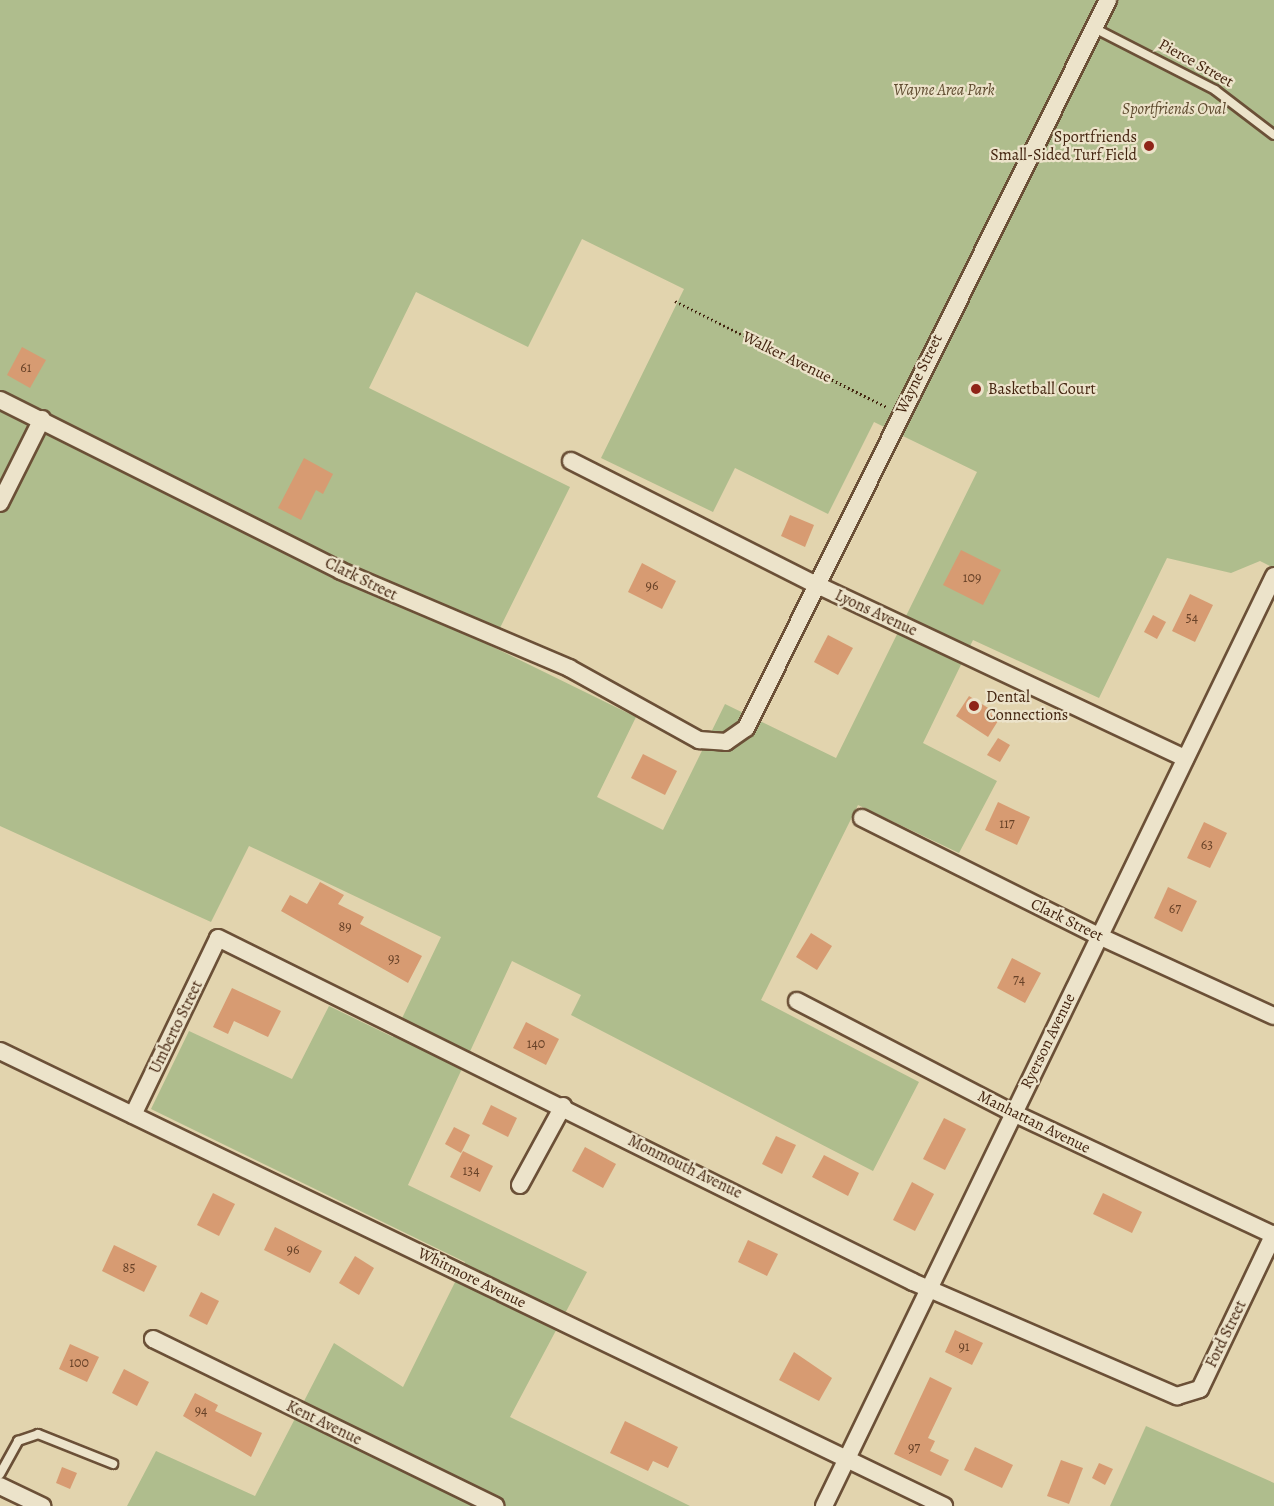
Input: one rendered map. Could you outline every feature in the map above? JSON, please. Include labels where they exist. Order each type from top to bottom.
[{"type":"street","name":"Wayne Street","points":[[726,742],[746,728],[900,413],[1096,28],[1108,0]]},
{"type":"street","name":"Clark Street","points":[[0,400],[42,419],[341,571],[569,668],[699,740],[726,742]]},
{"type":"street","points":[[0,503],[42,419]]},
{"type":"street","name":"Lyons Avenue","points":[[571,461],[817,585],[1185,758]]},
{"type":"street","name":"Ryerson Avenue","points":[[824,1506],[1185,758],[1273,581]]},
{"type":"street","name":"Clark Street","points":[[862,818],[1099,936],[1274,1016]]},
{"type":"street","name":"Monmouth Avenue","points":[[218,938],[563,1106],[929,1290],[1155,1389]]},
{"type":"street","name":"Umberto Street","points":[[133,1115],[218,938]]},
{"type":"street","name":"Manhattan Avenue","points":[[797,1001],[1013,1113],[1274,1235]]},
{"type":"street","name":"Whitmore Avenue","points":[[0,1051],[944,1506]]},
{"type":"street","points":[[520,1185],[563,1106]]},
{"type":"street","name":"Ford Street","points":[[1155,1389],[1187,1397],[1200,1389],[1274,1235]]},
{"type":"street","name":"Kent Avenue","points":[[153,1339],[495,1506]]},
{"type":"street","points":[[0,1486],[42,1506]]},
{"type":"lane","name":"Pierce Street","points":[[1096,28],[1215,90],[1274,135]]},
{"type":"lane","points":[[0,1474],[18,1441],[38,1434],[113,1464]]},
{"type":"path","name":"Walker Avenue","points":[[675,301],[900,413]]},
{"type":"green space","points":[[0,0],[1274,0],[1274,568],[1260,561],[1231,573],[1167,558],[1099,698],[973,640],[923,743],[997,781],[959,853],[858,805],[761,1000],[919,1082],[873,1171],[571,1015],[581,995],[512,961],[408,1185],[587,1272],[510,1417],[690,1506],[127,1506],[156,1451],[255,1496],[334,1343],[403,1387],[465,1262],[151,1109],[189,1031],[292,1079],[329,1006],[393,1037],[441,937],[249,846],[211,922],[0,826]],"holes":[[[582,239],[684,289],[601,458],[713,512],[735,468],[828,514],[874,422],[977,472],[836,758],[725,704],[663,830],[597,797],[636,717],[491,646],[570,487],[369,388],[416,292],[528,347]]]},
{"type":"green space","points":[[1146,1426],[1274,1483],[1274,1506],[1110,1506]]},
{"type":"building","points":[[22,347],[46,360],[30,388],[7,375]]},
{"type":"building","points":[[304,458],[333,474],[323,494],[316,490],[301,520],[278,508]]},
{"type":"building","points":[[790,515],[814,525],[805,547],[781,536]]},
{"type":"building","points":[[961,550],[1001,570],[983,605],[943,585]]},
{"type":"building","points":[[642,563],[676,581],[662,609],[628,592]]},
{"type":"building","points":[[1190,594],[1213,605],[1195,642],[1172,631]]},
{"type":"building","points":[[1153,615],[1166,622],[1157,639],[1144,632]]},
{"type":"building","points":[[828,635],[853,648],[838,675],[814,662]]},
{"type":"building","name":"Dental Connections","points":[[969,696],[1001,716],[988,737],[956,716]]},
{"type":"building","points":[[998,738],[1010,745],[1000,762],[987,755]]},
{"type":"building","points":[[643,754],[677,771],[665,795],[631,778]]},
{"type":"building","points":[[998,802],[1030,817],[1017,845],[985,830]]},
{"type":"building","points":[[1204,822],[1227,833],[1210,868],[1187,858]]},
{"type":"building","points":[[320,882],[344,895],[338,904],[364,917],[360,924],[422,956],[408,983],[281,911],[290,895],[307,904]]},
{"type":"building","points":[[1168,887],[1197,901],[1182,932],[1154,918]]},
{"type":"building","points":[[811,933],[832,946],[817,970],[796,957]]},
{"type":"building","points":[[1012,958],[1041,973],[1025,1003],[997,988]]},
{"type":"building","points":[[232,988],[281,1011],[268,1037],[234,1021],[228,1034],[213,1027]]},
{"type":"building","points":[[526,1022],[559,1039],[546,1065],[513,1048]]},
{"type":"building","points":[[491,1105],[517,1118],[508,1137],[482,1124]]},
{"type":"building","points":[[944,1118],[966,1129],[945,1170],[923,1159]]},
{"type":"building","points":[[454,1127],[470,1135],[461,1153],[445,1144]]},
{"type":"building","points":[[776,1136],[796,1145],[782,1174],[762,1164]]},
{"type":"building","points":[[585,1147],[616,1164],[603,1188],[572,1171]]},
{"type":"building","points":[[463,1151],[493,1166],[480,1192],[450,1177]]},
{"type":"building","points":[[824,1155],[859,1173],[848,1196],[812,1177]]},
{"type":"building","points":[[912,1182],[934,1194],[915,1231],[893,1220]]},
{"type":"building","points":[[213,1193],[235,1204],[219,1236],[197,1225]]},
{"type":"building","points":[[1103,1193],[1142,1212],[1132,1233],[1093,1214]]},
{"type":"building","points":[[275,1227],[322,1251],[310,1273],[264,1250]]},
{"type":"building","points":[[748,1240],[778,1254],[767,1276],[738,1262]]},
{"type":"building","points":[[114,1245],[157,1266],[144,1292],[102,1271]]},
{"type":"building","points":[[355,1256],[374,1268],[359,1295],[339,1283]]},
{"type":"building","points":[[201,1292],[219,1301],[207,1325],[189,1316]]},
{"type":"building","points":[[955,1330],[983,1343],[972,1365],[945,1352]]},
{"type":"building","points":[[70,1344],[99,1357],[87,1382],[59,1369]]},
{"type":"building","points":[[794,1352],[832,1378],[819,1401],[779,1380]]},
{"type":"building","points":[[124,1369],[149,1382],[137,1406],[112,1393]]},
{"type":"building","points":[[930,1377],[952,1388],[928,1438],[935,1441],[930,1451],[949,1460],[941,1476],[894,1454]]},
{"type":"building","points":[[195,1393],[218,1405],[215,1411],[262,1433],[251,1457],[183,1416]]},
{"type":"building","points":[[625,1421],[678,1447],[668,1468],[653,1461],[648,1471],[610,1453]]},
{"type":"building","points":[[975,1447],[1013,1465],[1002,1488],[964,1470]]},
{"type":"building","points":[[1061,1460],[1083,1468],[1069,1504],[1047,1496]]},
{"type":"building","points":[[1099,1463],[1113,1469],[1105,1485],[1092,1478]]},
{"type":"building","points":[[62,1467],[77,1473],[70,1489],[56,1483]]},
{"type":"place","name":"Sportfriends Small-Sided Turf Field","points":[[1149,146]]},
{"type":"place","name":"Basketball Court","points":[[976,389]]},
{"type":"place","name":"Dental Connections","points":[[974,706]]},
{"type":"park label","name":"Wayne Area Park","points":[[944,90]]},
{"type":"park label","name":"Sportfriends Oval","points":[[1174,109]]}]
